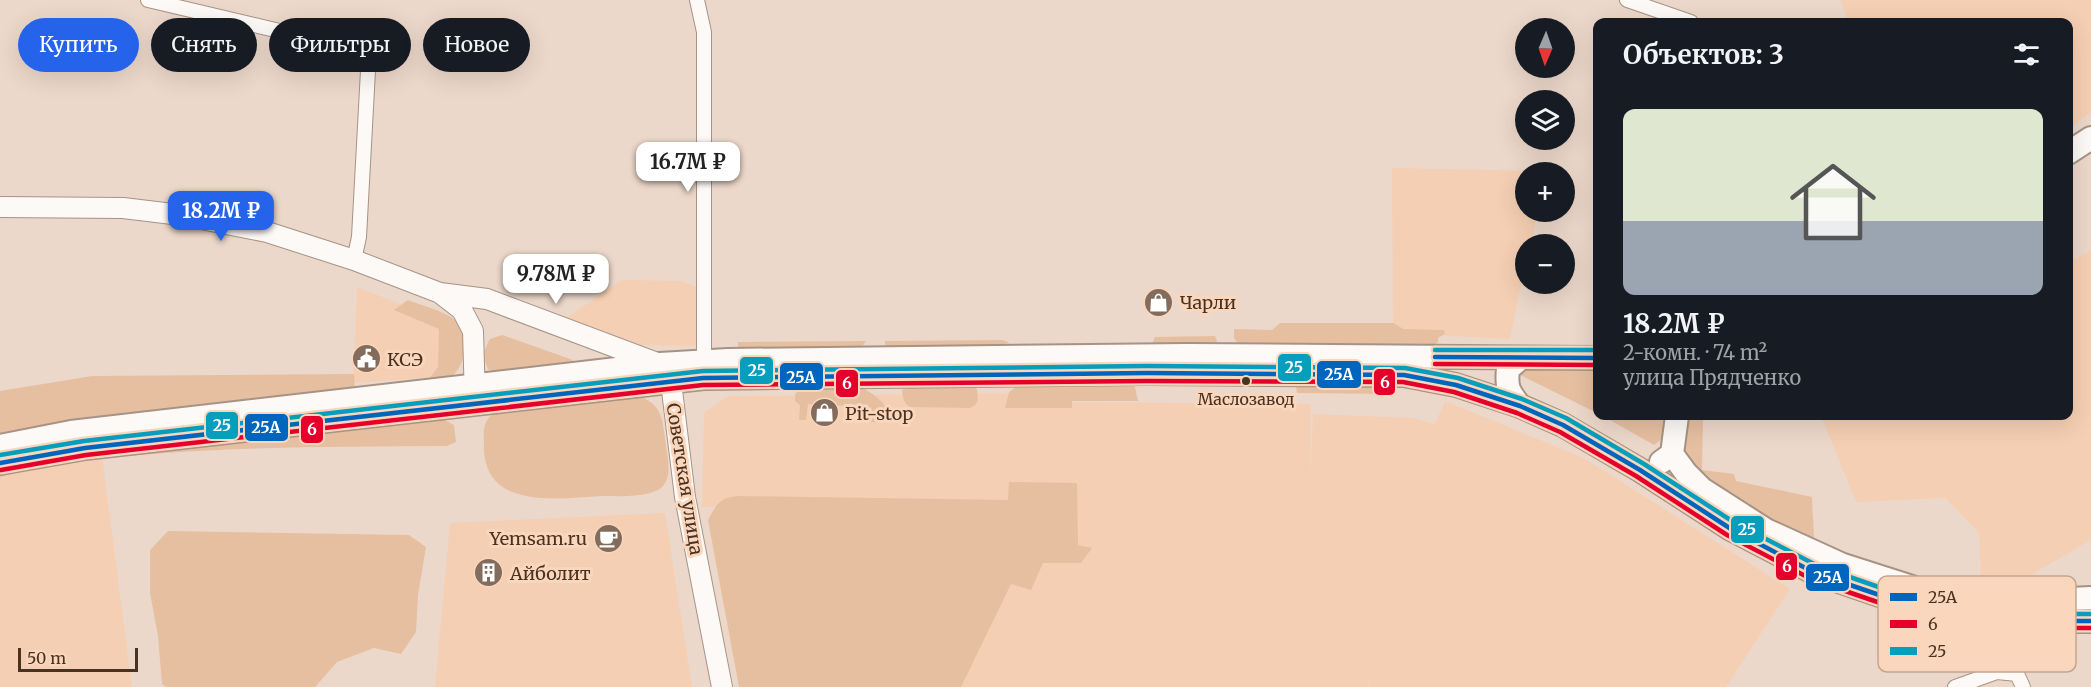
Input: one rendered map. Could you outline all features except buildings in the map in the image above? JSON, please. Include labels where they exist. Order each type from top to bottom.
[{"type":"main road","points":[[2073,150],[2091,138]]},
{"type":"main road","points":[[0,207],[123,208],[181,215],[267,232],[354,260],[440,293],[487,299],[665,373],[703,378],[1218,364],[1593,358]]},
{"type":"main road","points":[[440,293],[462,310],[473,331],[475,395]]},
{"type":"main road","points":[[1520,406],[1510,394],[1506,383],[1508,369],[1521,358]]},
{"type":"main road","points":[[0,463],[85,448],[475,395],[665,373],[704,362],[739,359],[1218,364],[1404,375],[1456,385],[1520,406],[1563,425],[1640,470],[1731,529],[1815,573],[1878,594]]},
{"type":"main road","name":"Советская улица","points":[[665,373],[685,497],[722,687]]},
{"type":"main road","points":[[0,446],[71,432],[475,395]]},
{"type":"main road","points":[[1640,470],[1657,466],[1672,454],[1676,420]]},
{"type":"main road","points":[[1672,454],[1702,489],[1766,530],[1843,565],[1878,576]]},
{"type":"main road","points":[[2076,599],[2091,598]]},
{"type":"street","points":[[148,0],[369,52],[359,237],[354,260]]},
{"type":"street","points":[[697,0],[704,32],[704,362]]},
{"type":"street","points":[[1627,0],[1679,18]]},
{"type":"street","points":[[1955,687],[1997,672],[2017,674],[2023,687]]},
{"type":"shaded area","points":[[1841,0],[2091,0],[2091,112],[2073,125],[2073,18],[1847,18]]},
{"type":"shaded area","points":[[1392,168],[1515,170],[1515,222],[1535,222],[1534,234],[1515,234],[1515,294],[1519,294],[1510,339],[1393,333]]},
{"type":"shaded area","points":[[2091,251],[2091,540],[2029,576],[1981,576],[1979,533],[1946,498],[1856,502],[1821,420],[2073,420],[2074,259]]},
{"type":"shaded area","points":[[622,280],[681,281],[697,287],[700,346],[641,345],[566,318]]},
{"type":"shaded area","points":[[357,287],[443,321],[448,339],[436,377],[353,383]]},
{"type":"shaded area","points":[[408,300],[447,315],[461,328],[464,336],[464,355],[461,364],[450,378],[440,381],[428,380],[438,367],[439,329],[394,310]]},
{"type":"shaded area","points":[[1280,323],[1394,323],[1403,329],[1444,330],[1445,334],[1438,338],[1434,346],[1238,344],[1234,338],[1234,329],[1272,330]]},
{"type":"shaded area","points":[[502,335],[573,360],[570,365],[500,374],[488,369],[484,354],[490,339]]},
{"type":"shaded area","points":[[1215,336],[1217,341],[1215,344],[1155,347],[1153,342],[1155,337]]},
{"type":"shaded area","points":[[1003,340],[1010,343],[985,347],[887,347],[885,344],[885,341]]},
{"type":"shaded area","points":[[866,341],[862,347],[857,348],[738,348],[738,342]]},
{"type":"shaded area","points":[[1520,369],[1593,371],[1593,411],[1518,374]]},
{"type":"shaded area","points":[[354,374],[355,390],[37,426],[0,434],[0,391],[92,376]]},
{"type":"shaded area","points":[[1295,382],[1384,383],[1388,394],[1297,393]]},
{"type":"shaded area","points":[[1020,384],[1129,384],[1135,387],[1138,401],[1072,401],[1072,408],[1005,408],[1009,392]]},
{"type":"shaded area","points":[[972,385],[977,389],[978,398],[977,403],[970,408],[910,407],[904,400],[902,390],[910,386]]},
{"type":"shaded area","points":[[830,386],[855,386],[868,391],[884,404],[894,422],[849,422],[849,406],[808,404],[806,420],[799,420],[800,405],[795,401],[795,394],[798,391],[815,391]]},
{"type":"shaded area","points":[[1054,393],[1063,402],[1311,404],[1310,484],[1313,414],[1413,418],[1435,424],[1445,401],[1584,458],[1790,589],[1726,687],[1370,687],[1369,673],[1369,687],[961,687],[1022,511],[702,507],[704,413],[728,396]]},
{"type":"shaded area","points":[[633,395],[654,405],[658,409],[662,422],[668,457],[668,477],[657,491],[626,496],[528,497],[511,492],[498,483],[488,469],[484,449],[484,428],[487,420],[495,411]]},
{"type":"shaded area","points":[[429,418],[443,419],[454,425],[456,442],[447,446],[255,448],[178,452],[87,460],[52,465],[0,477],[0,471],[27,465]]},
{"type":"shaded area","points":[[1610,420],[1666,420],[1662,439],[1654,445]]},
{"type":"shaded area","points":[[1687,420],[1703,420],[1702,470],[1734,474],[1736,481],[1812,497],[1814,538],[1755,512],[1701,475],[1683,453]]},
{"type":"shaded area","points":[[102,456],[132,687],[0,687],[0,475]]},
{"type":"shaded area","points":[[1009,482],[1077,483],[1078,545],[1092,548],[1081,563],[1043,563],[1031,590],[1011,584],[961,687],[739,687],[708,520],[716,506],[723,500],[738,496],[1008,500]]},
{"type":"shaded area","points":[[665,513],[692,687],[435,687],[450,523]]},
{"type":"shaded area","points":[[168,531],[409,535],[426,547],[418,595],[416,632],[401,654],[374,648],[337,662],[315,687],[166,687],[162,684],[158,636],[150,593],[150,550]]},
{"type":"transit line","name":"25","points":[[1435,350],[1593,350]]},
{"type":"transit line","name":"25А","points":[[1435,357],[1593,358]]},
{"type":"transit line","name":"6","points":[[1435,364],[1593,365]]},
{"type":"transit line","name":"25","points":[[0,455],[84,441],[703,371],[1147,366],[1405,368],[1458,378],[1522,399],[1566,418],[1644,464],[1735,523],[1818,566],[1878,587]]},
{"type":"transit line","name":"25А","points":[[0,463],[85,448],[703,378],[1147,373],[1404,375],[1456,385],[1520,406],[1563,425],[1640,470],[1731,529],[1815,573],[1878,595]]},
{"type":"transit line","name":"6","points":[[1,470],[86,455],[703,385],[1147,381],[1403,382],[1454,392],[1517,413],[1560,432],[1636,476],[1727,535],[1813,580],[1878,602]]},
{"type":"transit line","name":"25","points":[[2076,614],[2091,614]]},
{"type":"transit line","name":"25А","points":[[2076,621],[2091,621]]},
{"type":"transit line","name":"6","points":[[2076,628],[2091,628]]},
{"type":"place","name":"Чарли","points":[[1159,302]]},
{"type":"place","name":"КСЭ","points":[[366,359]]},
{"type":"place","name":"Маслозавод","points":[[1246,381]]},
{"type":"place","name":"Pit-stop","points":[[824,413]]},
{"type":"place","name":"Yemsam.ru","points":[[608,538]]},
{"type":"place","name":"Айболит","points":[[489,573]]}]
